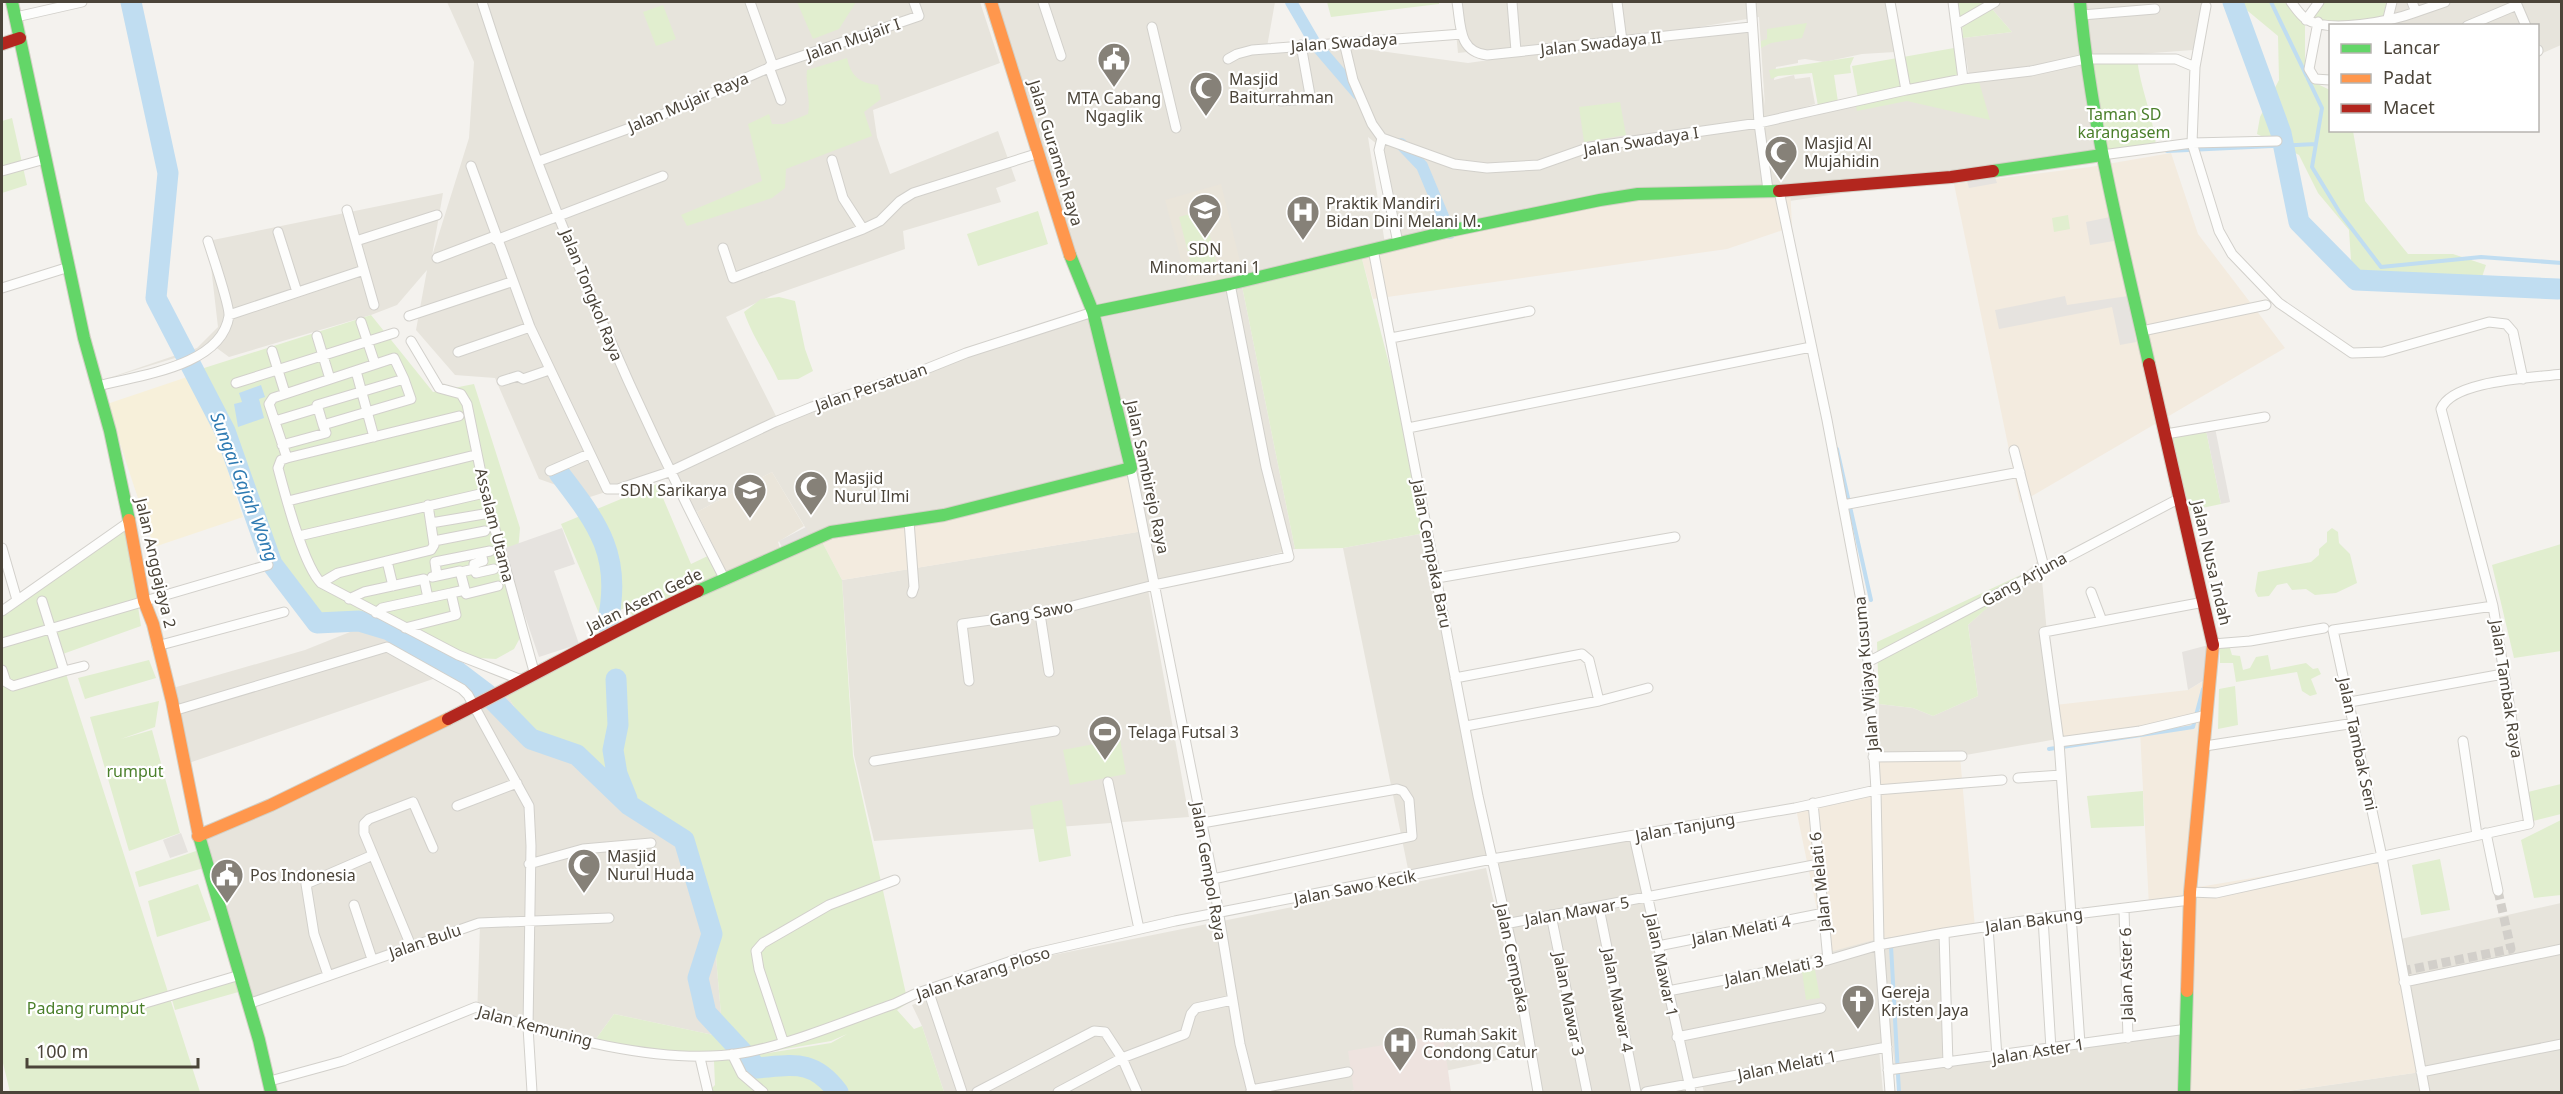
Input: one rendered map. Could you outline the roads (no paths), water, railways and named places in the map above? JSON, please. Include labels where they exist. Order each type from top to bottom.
[{"type":"street","name":"Jalan Anggajaya 2","points":[[12,2],[84,338],[98,386],[129,522],[144,602],[173,711],[198,836],[249,1004],[270,1087]]},
{"type":"street","points":[[16,17],[82,2]]},
{"type":"street","name":"Jalan Tongkol Raya","points":[[482,2],[587,289],[669,472],[724,578]]},
{"type":"street","points":[[750,2],[781,100]]},
{"type":"street","name":"Jalan Mujair I","points":[[771,67],[919,16],[914,2]]},
{"type":"street","name":"Jalan Gurameh Raya","points":[[991,2],[1077,276],[1093,312]]},
{"type":"street","points":[[1043,2],[1061,56]]},
{"type":"street","points":[[1457,2],[1462,34]]},
{"type":"street","points":[[1512,2],[1516,51]]},
{"type":"street","points":[[1617,2],[1622,41]]},
{"type":"street","name":"Jalan Wijaya Kusuma","points":[[1751,2],[1759,123],[1811,347],[1862,606],[1876,790],[1879,945],[1887,1047],[1893,1070],[1890,1092]]},
{"type":"street","points":[[1890,2],[1906,90]]},
{"type":"street","points":[[1953,2],[1963,79]]},
{"type":"street","points":[[1957,24],[1995,2]]},
{"type":"street","name":"Jalan Nusa Indah","points":[[2080,2],[2085,60],[2102,155],[2213,644],[2190,896],[2184,1092]]},
{"type":"street","points":[[2291,2],[2306,20],[2333,24]]},
{"type":"street","points":[[2306,20],[2319,2]]},
{"type":"street","points":[[2387,24],[2392,2]]},
{"type":"street","points":[[2412,2],[2416,12]]},
{"type":"street","points":[[2387,24],[2445,2]]},
{"type":"street","points":[[2472,24],[2528,2]]},
{"type":"street","points":[[2517,5],[2525,24]]},
{"type":"street","points":[[2206,6],[2195,68],[2193,148],[2219,231],[2232,254],[2279,303],[2352,353],[2383,351],[2484,323],[2499,322],[2509,326],[2513,332],[2523,379],[2562,374]]},
{"type":"street","points":[[2082,15],[2155,9]]},
{"type":"street","points":[[2318,22],[2309,69],[2315,79],[2329,80]]},
{"type":"street","points":[[1152,27],[1176,128]]},
{"type":"street","name":"Jalan Swadaya II","points":[[1462,34],[1468,49],[1475,54],[1751,27]]},
{"type":"street","name":"Jalan Swadaya","points":[[1228,59],[1252,50],[1462,34]]},
{"type":"street","points":[[2,44],[20,38]]},
{"type":"street","points":[[1344,42],[1353,80],[1372,124],[1382,138],[1379,150],[1398,243]]},
{"type":"street","points":[[1281,101],[1306,99],[1310,95],[1303,45]]},
{"type":"street","name":"Jalan Swadaya I","points":[[1382,138],[1455,164],[1487,168],[1539,165],[1590,147],[1759,123],[1906,90],[1963,79],[2031,71],[2085,60],[2176,59],[2195,68]]},
{"type":"street","name":"Jalan Mujair Raya","points":[[539,161],[641,123],[771,67]]},
{"type":"street","points":[[1093,312],[1230,285],[1398,243],[1638,194],[1774,190],[1951,177],[2102,155],[2277,141]]},
{"type":"street","points":[[723,248],[733,278],[880,221],[900,201],[913,193],[1039,153]]},
{"type":"street","points":[[2,171],[45,159]]},
{"type":"street","points":[[832,160],[843,198],[863,229]]},
{"type":"street","points":[[471,166],[511,282],[589,454],[550,471]]},
{"type":"street","points":[[438,258],[560,216],[663,176]]},
{"type":"street","points":[[347,210],[374,305]]},
{"type":"street","points":[[356,241],[437,215]]},
{"type":"street","points":[[278,232],[297,292]]},
{"type":"street","points":[[98,386],[186,363],[198,357],[221,333],[229,315],[208,241]]},
{"type":"street","name":"Jalan Cempaka Baru","points":[[1373,249],[1492,860]]},
{"type":"street","points":[[2,288],[69,267]]},
{"type":"street","points":[[229,315],[364,270]]},
{"type":"street","points":[[409,316],[511,282]]},
{"type":"street","name":"Gang Sawo","points":[[969,681],[962,624],[1040,614],[1154,585],[1289,557],[1266,467],[1230,285]]},
{"type":"street","points":[[2142,331],[2266,305]]},
{"type":"street","points":[[1391,338],[1530,311]]},
{"type":"street","name":"Jalan Persatuan","points":[[589,454],[607,489],[618,489],[669,472],[812,407],[921,371],[966,353],[1093,312]]},
{"type":"street","name":"Jalan Sambirejo Raya","points":[[1093,312],[1131,468],[1167,650]]},
{"type":"street","points":[[361,322],[375,364]]},
{"type":"street","points":[[458,352],[530,327]]},
{"type":"street","points":[[236,383],[394,333]]},
{"type":"street","points":[[317,336],[330,379]]},
{"type":"street","name":"Assalam Utama","points":[[411,341],[441,390],[460,394],[467,404],[525,680]]},
{"type":"street","points":[[1408,428],[1811,347]]},
{"type":"street","points":[[272,351],[285,393]]},
{"type":"street","points":[[287,458],[269,401],[285,393],[394,358],[411,399],[323,425]]},
{"type":"street","points":[[502,381],[518,376],[524,379],[549,370]]},
{"type":"street","points":[[356,371],[375,437]]},
{"type":"street","points":[[275,421],[404,379]]},
{"type":"street","name":"Jalan Tambak Raya","points":[[2190,896],[2216,893],[2529,824],[2493,606],[2441,410],[2450,396],[2461,391],[2486,384],[2523,379]]},
{"type":"street","points":[[282,445],[326,433],[311,385]]},
{"type":"street","points":[[459,416],[287,458],[281,460],[278,468],[312,571],[321,583],[458,655],[525,680]]},
{"type":"street","points":[[2166,434],[2265,417]]},
{"type":"street","points":[[2014,450],[2044,567]]},
{"type":"street","points":[[288,501],[471,456]]},
{"type":"street","name":"Jalan Asem Gede","points":[[198,836],[271,806],[473,707],[633,621],[724,578],[831,532],[944,515],[1131,468]]},
{"type":"street","points":[[1843,505],[2020,472]]},
{"type":"street","points":[[299,536],[480,495]]},
{"type":"street","name":"Gang Arjuna","points":[[1868,662],[2029,578],[2044,567],[2180,498]]},
{"type":"street","points":[[428,506],[437,576]]},
{"type":"street","points":[[431,523],[484,514]]},
{"type":"street","points":[[909,521],[914,587],[912,593]]},
{"type":"street","points":[[2,611],[129,522]]},
{"type":"street","points":[[321,583],[338,573],[387,561],[433,545],[485,531]]},
{"type":"street","points":[[1437,578],[1675,537]]},
{"type":"street","points":[[2,548],[17,600]]},
{"type":"street","points":[[435,562],[485,552],[483,561],[474,564],[474,568]]},
{"type":"street","points":[[387,561],[393,586]]},
{"type":"street","points":[[2,643],[268,565]]},
{"type":"street","points":[[349,599],[393,586],[474,568]]},
{"type":"street","points":[[474,568],[476,573],[494,569]]},
{"type":"street","points":[[461,572],[466,594],[498,586]]},
{"type":"street","points":[[424,579],[428,598]]},
{"type":"street","points":[[376,613],[382,608],[465,590]]},
{"type":"street","points":[[2091,592],[2102,621]]},
{"type":"street","points":[[405,627],[456,615],[451,593]]},
{"type":"street","points":[[42,601],[64,671]]},
{"type":"street","points":[[2080,1044],[2073,914],[2059,742],[2044,632],[2204,602]]},
{"type":"street","points":[[2213,644],[2250,641],[2493,606]]},
{"type":"street","points":[[157,646],[284,612]]},
{"type":"street","points":[[1040,614],[1049,672]]},
{"type":"street","name":"Jalan Tambak Seni","points":[[2328,629],[2355,723],[2425,1092]]},
{"type":"street","points":[[173,711],[387,647],[462,689],[529,806],[528,1027],[532,1092]]},
{"type":"street","name":"Jalan Gempol Raya","points":[[1167,650],[1213,879],[1232,1000],[1252,1091]]},
{"type":"street","points":[[1455,678],[1582,654],[1589,660],[1599,701]]},
{"type":"street","points":[[2,670],[6,682],[13,686],[84,666]]},
{"type":"street","points":[[2350,702],[2504,674]]},
{"type":"street","points":[[1466,726],[1599,701],[1648,688]]},
{"type":"street","points":[[2059,742],[2140,731],[2207,715]]},
{"type":"street","points":[[2205,746],[2355,723]]},
{"type":"street","points":[[874,761],[1055,731]]},
{"type":"street","points":[[2463,741],[2482,834],[2498,891]]},
{"type":"street","points":[[1873,757],[1962,756]]},
{"type":"street","points":[[2018,778],[2061,775]]},
{"type":"street","name":"Jalan Tanjung","points":[[1492,860],[1634,836],[1876,790],[2002,780]]},
{"type":"street","points":[[1108,782],[1139,929]]},
{"type":"street","points":[[457,806],[517,783]]},
{"type":"street","points":[[1202,824],[1397,789],[1403,791],[1409,800],[1412,836],[1213,879]]},
{"type":"street","points":[[411,945],[364,833],[367,821],[413,802],[433,848]]},
{"type":"street","name":"Jalan Melati 6","points":[[1813,803],[1828,960]]},
{"type":"street","name":"Jalan Mawar 1","points":[[1634,836],[1689,1088]]},
{"type":"street","points":[[529,864],[583,849],[651,843]]},
{"type":"street","points":[[328,975],[314,934],[306,884],[373,855]]},
{"type":"street","name":"Jalan Sawo Kecik","points":[[1218,913],[1492,860]]},
{"type":"street","name":"Jalan Cempaka","points":[[1492,860],[1516,965],[1538,1092]]},
{"type":"street","name":"Jalan Mawar 5","points":[[1505,924],[1599,908],[1819,864]]},
{"type":"street","points":[[783,1041],[759,969],[756,951],[763,943],[830,905],[895,880]]},
{"type":"street","name":"Jalan Bakung","points":[[1879,945],[2043,918],[2124,910],[2190,896]]},
{"type":"street","points":[[354,905],[372,958]]},
{"type":"street","name":"Jalan Mawar 4","points":[[1599,908],[1636,1092]]},
{"type":"street","name":"Jalan Aster 6","points":[[2124,910],[2128,1038]]},
{"type":"street","name":"Jalan Karang Ploso","points":[[736,1054],[783,1041],[1032,954],[1218,913]]},
{"type":"street","name":"Jalan Melati 4","points":[[1658,946],[1824,913]]},
{"type":"street","name":"Jalan Mawar 3","points":[[1551,915],[1587,1092]]},
{"type":"street","name":"Jalan Bulu","points":[[249,1004],[372,958],[479,922],[609,918]]},
{"type":"street","points":[[2043,918],[2051,1049]]},
{"type":"street","points":[[1988,927],[1997,1057]]},
{"type":"street","points":[[1944,933],[1948,1064]]},
{"type":"street","name":"Jalan Melati 3","points":[[1668,991],[1828,960],[1879,945]]},
{"type":"street","points":[[2404,982],[2562,949]]},
{"type":"street","points":[[115,1012],[240,975]]},
{"type":"street","points":[[928,990],[962,1092]]},
{"type":"street","points":[[1058,1092],[1122,1058],[1184,1035],[1191,1014],[1200,1006],[1232,1000]]},
{"type":"street","name":"Jalan Kemuning","points":[[270,1087],[343,1061],[476,1007],[528,1027],[593,1043],[700,1058],[736,1054]]},
{"type":"street","points":[[1677,1036],[1821,1008]]},
{"type":"street","name":"Jalan Aster 1","points":[[1893,1070],[2187,1029]]},
{"type":"street","points":[[977,1092],[1094,1031],[1105,1032],[1110,1036],[1137,1092]]},
{"type":"street","points":[[2421,1072],[2562,1044]]},
{"type":"street","name":"Jalan Melati 1","points":[[1646,1092],[1689,1088],[1887,1047]]},
{"type":"street","points":[[736,1054],[742,1074],[764,1092]]},
{"type":"street","points":[[700,1058],[708,1092]]},
{"type":"street","points":[[1252,1091],[1348,1072]]},
{"type":"water","points":[[261,385],[265,397],[259,399],[264,418],[238,427],[234,404],[242,402],[239,393]]},
{"type":"waterway","name":"Sungai Gajah Wong","points":[[131,2],[168,173],[156,298],[225,431],[272,564],[317,623],[359,621],[389,630],[458,672],[487,694],[531,739],[577,755],[629,805],[684,840],[712,934],[698,978],[706,1013],[757,1068],[802,1066],[820,1074],[838,1092]]},
{"type":"waterway","points":[[1291,2],[1316,45],[1358,94]]},
{"type":"waterway","points":[[2233,2],[2281,133],[2299,222],[2356,280],[2558,289]]},
{"type":"waterway","points":[[2271,2],[2322,108],[2312,167],[2340,213],[2381,267],[2481,257],[2562,263]]},
{"type":"waterway","points":[[1401,144],[1422,166],[1450,233]]},
{"type":"waterway","points":[[2167,151],[2316,144]]},
{"type":"waterway","points":[[1837,449],[1871,600]]},
{"type":"waterway","points":[[559,473],[586,509],[604,543],[612,580],[607,625]]},
{"type":"waterway","points":[[616,679],[618,725],[613,750],[617,774],[627,799]]},
{"type":"waterway","points":[[2049,749],[2193,727],[2203,689]]},
{"type":"waterway","points":[[1891,946],[1899,1092]]},
{"type":"tunnel","points":[[2402,971],[2511,949],[2498,891]]},
{"type":"place","name":"MTA Cabang Ngaglik","points":[[1114,88]]},
{"type":"place","name":"Masjid Baiturrahman","points":[[1206,117]]},
{"type":"place","name":"Masjid Al Mujahidin","points":[[1781,181]]},
{"type":"place","name":"SDN Minomartani 1","points":[[1205,239]]},
{"type":"place","name":"Praktik Mandiri Bidan Dini Melani M.","points":[[1303,241]]},
{"type":"place","name":"Masjid Nurul Ilmi","points":[[811,516]]},
{"type":"place","name":"SDN Sarikarya","points":[[750,519]]},
{"type":"place","name":"Telaga Futsal 3","points":[[1105,761]]},
{"type":"place","name":"Masjid Nurul Huda","points":[[584,894]]},
{"type":"place","name":"Pos Indonesia","points":[[227,904]]},
{"type":"place","name":"Gereja Kristen Jaya","points":[[1858,1030]]},
{"type":"place","name":"Rumah Sakit Condong Catur","points":[[1400,1072]]},
{"type":"park label","name":"Taman SD karangasem","points":[[2124,123]]},
{"type":"park label","name":"rumput","points":[[135,771]]},
{"type":"park label","name":"Padang rumput","points":[[86,1008]]}]
